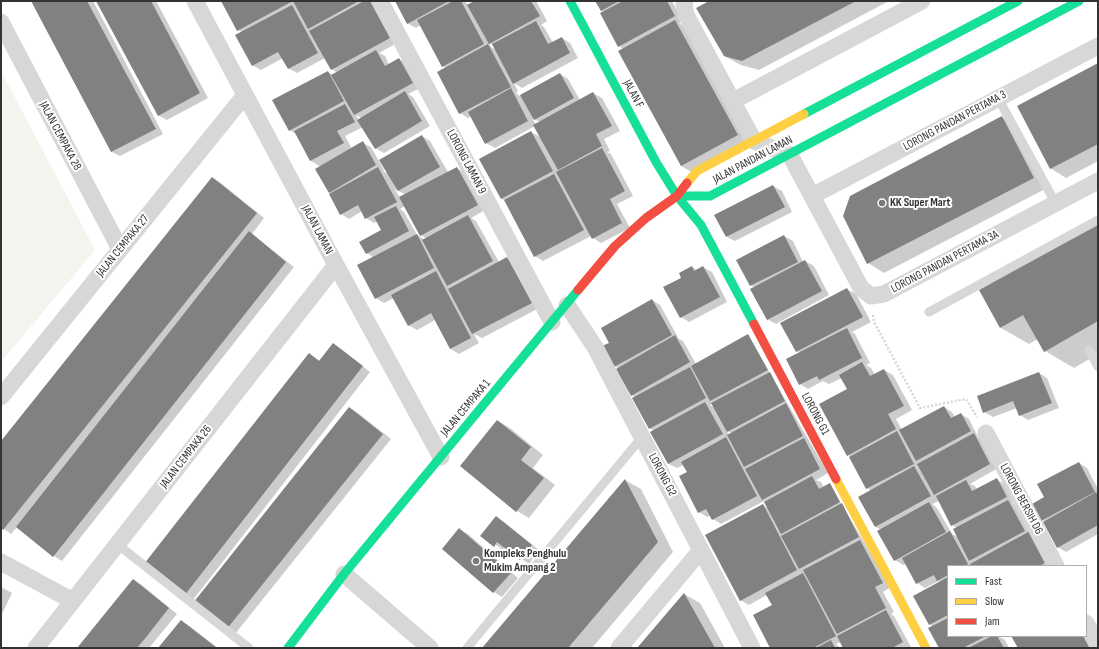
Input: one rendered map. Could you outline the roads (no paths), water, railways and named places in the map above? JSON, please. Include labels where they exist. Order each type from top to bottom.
[{"type":"street","name":"JALAN LAMAN","points":[[195,1],[336,265],[441,457]]},
{"type":"street","name":"LORONG LAMAN 9","points":[[380,1],[552,322]]},
{"type":"street","name":"JALAN F","points":[[570,1],[656,162],[677,196]]},
{"type":"street","points":[[685,1],[684,4],[686,15],[754,141],[790,155],[812,196]]},
{"type":"street","points":[[733,100],[922,1]]},
{"type":"street","name":"JALAN PANDAN LAMAN","points":[[677,196],[697,171],[1018,1]]},
{"type":"street","name":"JALAN PANDAN LAMAN","points":[[677,196],[710,196],[1079,1]]},
{"type":"street","name":"JALAN CEMPAKA 28","points":[[1,22],[120,249]]},
{"type":"street","name":"LORONG PANDAN PERTAMA 3","points":[[812,196],[1098,46]]},
{"type":"street","name":"JALAN CEMPAKA 27","points":[[1,398],[245,95]]},
{"type":"street","name":"LORONG PANDAN PERTAMA 3A","points":[[812,196],[861,288],[871,296],[884,294],[1098,182]]},
{"type":"street","name":"JALAN CEMPAKA 1","points":[[288,648],[344,574],[615,246],[646,218],[677,196]]},
{"type":"street","name":"LORONG G1","points":[[677,196],[701,224],[926,648]]},
{"type":"street","name":"JALAN CEMPAKA 26","points":[[36,648],[336,265]]},
{"type":"street","name":"LORONG G2","points":[[567,305],[595,347],[752,648]]},
{"type":"street","name":"LORONG BERSIH D6","points":[[986,433],[1055,565]]},
{"type":"street","points":[[619,648],[701,550]]},
{"type":"street","points":[[1,562],[73,601]]},
{"type":"street","points":[[344,574],[430,648]]},
{"type":"street","points":[[1087,625],[1098,646]]},
{"type":"lane","points":[[998,98],[1056,204]]},
{"type":"lane","points":[[929,312],[1098,220]]},
{"type":"lane","points":[[1089,350],[1098,367]]},
{"type":"lane","points":[[467,648],[642,437]]},
{"type":"lane","points":[[117,544],[249,648]]},
{"type":"place","name":"KK Super Mart","points":[[882,203]]},
{"type":"place","name":"Kompleks Penghulu Mukim Ampang 2","points":[[476,561]]}]
